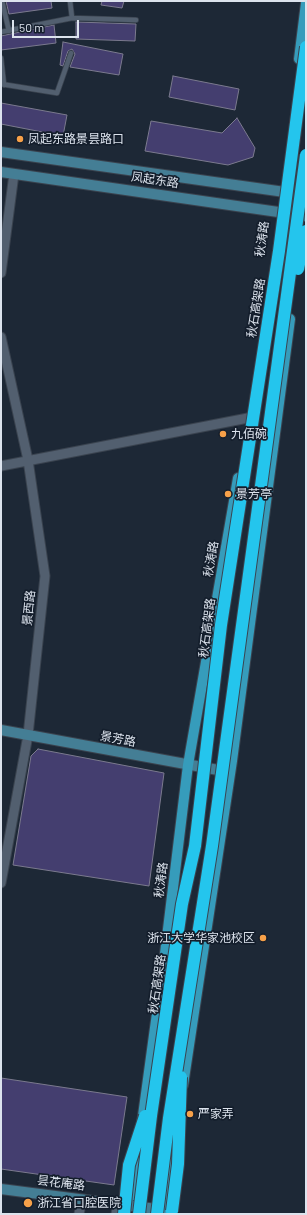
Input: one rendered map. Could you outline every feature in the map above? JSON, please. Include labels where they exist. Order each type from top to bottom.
[{"type":"highway","name":"秋石高架路","points":[[139,1214],[156,1082],[182,904],[195,846],[221,625],[279,251],[306,46]]},
{"type":"highway","points":[[165,1213],[169,1118],[212,846],[306,155]]},
{"type":"highway","points":[[279,358],[306,231]]},
{"type":"highway","points":[[128,1211],[129,1165],[156,1082]]},
{"type":"main road","name":"秋涛路","points":[[128,1211],[164,962],[188,765],[248,418],[279,211],[306,3]]},
{"type":"main road","name":"凤起东路","points":[[1,152],[281,192],[306,193]]},
{"type":"main road","name":"凤起东路","points":[[1,172],[279,211],[305,216]]},
{"type":"main road","points":[[165,1213],[182,1088],[230,772],[305,216],[306,193]]},
{"type":"main road","name":"景芳路","points":[[1,730],[230,772]]},
{"type":"main road","name":"昙花庵路","points":[[1,1189],[118,1203],[128,1211],[165,1213]]},
{"type":"street","points":[[1,273],[14,174]]},
{"type":"street","name":"景西路","points":[[1,337],[28,460],[45,576],[28,735],[1,883]]},
{"type":"street","points":[[1,466],[248,418]]},
{"type":"street","points":[[116,1214],[118,1203]]},
{"type":"lane","points":[[2,1],[9,31]]},
{"type":"lane","points":[[70,1],[72,18]]},
{"type":"lane","points":[[1,32],[72,18],[136,20]]},
{"type":"lane","points":[[1,58],[3,84],[57,93],[71,53]]},
{"type":"building","points":[[6,1],[51,1],[52,8],[9,14]]},
{"type":"building","points":[[102,1],[124,1],[122,8],[101,5]]},
{"type":"building","points":[[76,22],[136,24],[135,41],[76,39]]},
{"type":"building","points":[[54,25],[56,43],[1,50],[1,36]]},
{"type":"building","points":[[63,42],[123,54],[119,75],[70,67],[75,54],[72,49],[68,51],[63,66],[60,65]]},
{"type":"building","points":[[173,76],[239,89],[235,110],[169,97]]},
{"type":"building","points":[[1,103],[67,115],[63,136],[1,124]]},
{"type":"building","points":[[237,118],[255,148],[253,157],[228,165],[145,151],[151,121],[222,133]]},
{"type":"building","points":[[38,749],[164,773],[149,886],[13,865],[31,756]]},
{"type":"building","points":[[1,1078],[127,1097],[114,1185],[1,1169]]},
{"type":"place","name":"凤起东路景昙路口","points":[[20,139]]},
{"type":"place","name":"九佰碗","points":[[223,434]]},
{"type":"place","name":"景芳亭","points":[[228,494]]},
{"type":"place","name":"浙江大学华家池校区","points":[[263,938]]},
{"type":"place","name":"严家弄","points":[[190,1114]]},
{"type":"place","name":"浙江省口腔医院","points":[[28,1203]]}]
